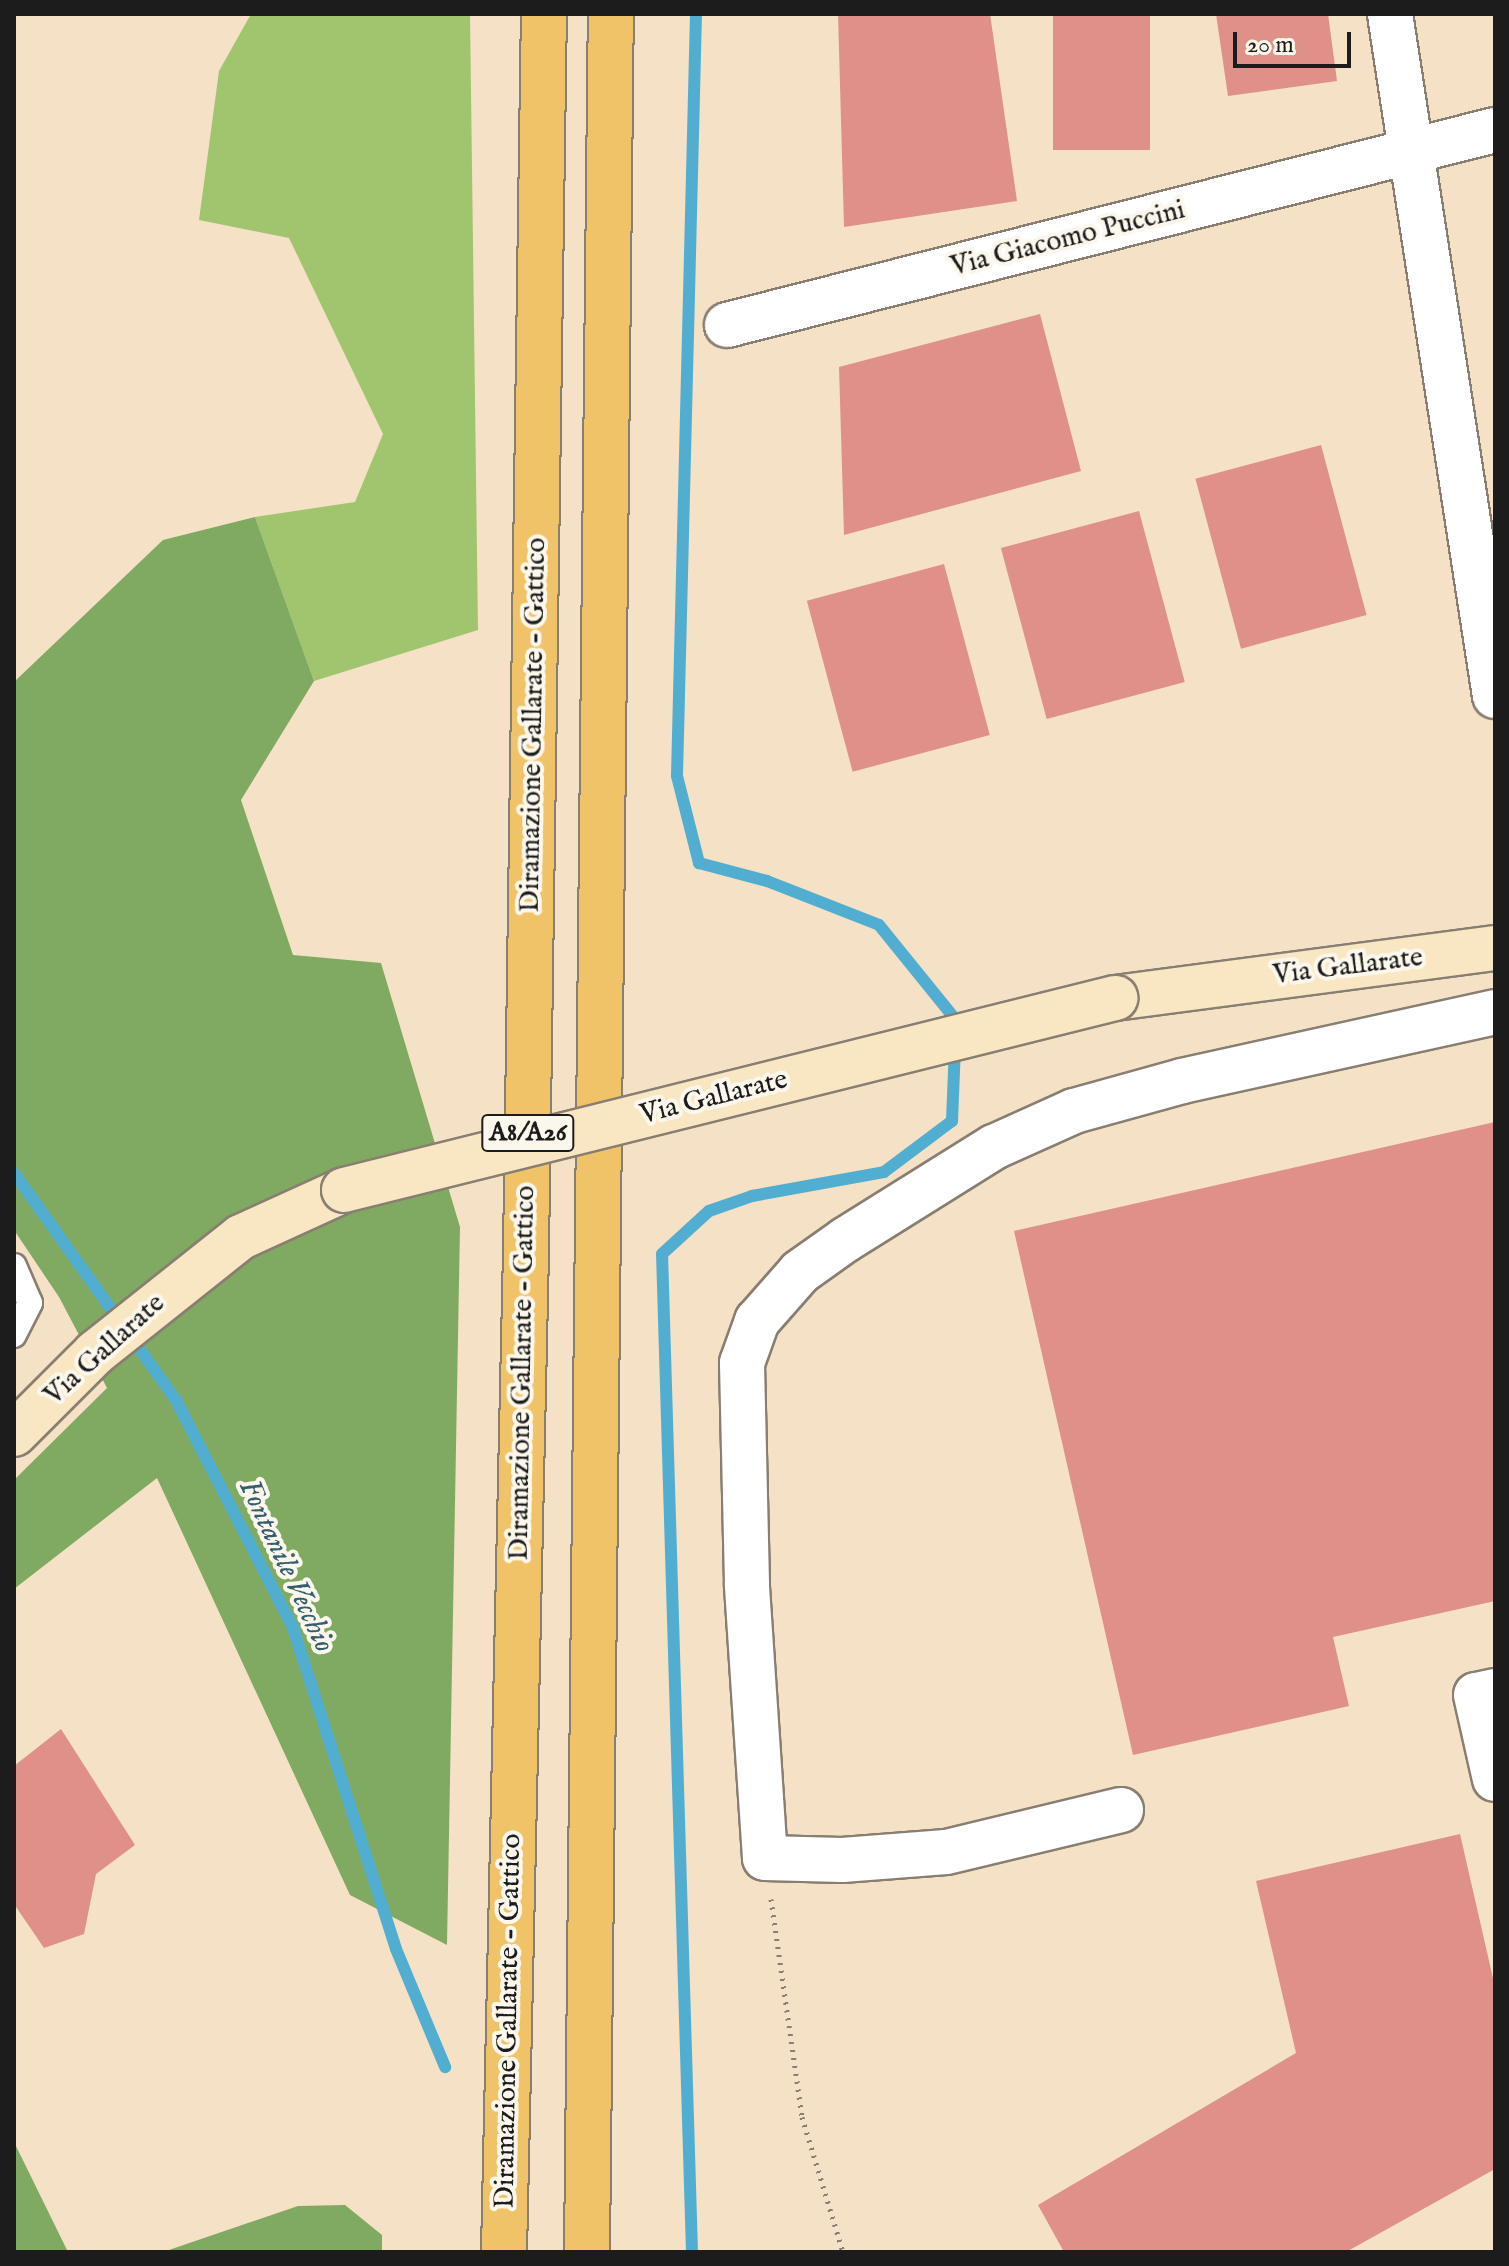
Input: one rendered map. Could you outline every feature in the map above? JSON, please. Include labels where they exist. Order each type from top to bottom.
[{"type":"highway","name":"Diramazione Gallarate - Gattico","points":[[504,2252],[526,1250],[544,14]]},
{"type":"highway","name":"A8/A26","points":[[587,2252],[611,14]]},
{"type":"main road","name":"Via Gallarate","points":[[14,1434],[95,1353],[241,1237],[344,1190],[1115,998],[1495,948]]},
{"type":"street","points":[[1390,14],[1495,696]]},
{"type":"street","name":"Via Giacomo Puccini","points":[[727,325],[1495,130]]},
{"type":"street","points":[[1121,1810],[946,1852],[842,1860],[765,1858],[747,1584],[742,1363],[757,1321],[800,1272],[857,1232],[994,1147],[1074,1111],[1182,1081],[1495,1012]]},
{"type":"street","points":[[1495,1691],[1476,1695],[1495,1779]]},
{"type":"lane","points":[[14,1266],[30,1303],[14,1335]]},
{"type":"path","points":[[765,1858],[802,2117],[843,2252]]},
{"type":"green space","points":[[251,14],[470,14],[478,630],[314,681],[255,517],[355,502],[383,434],[289,238],[199,220],[219,71]]},
{"type":"green space","points":[[255,517],[314,681],[241,800],[293,955],[381,963],[460,1227],[447,1945],[350,1895],[157,1478],[14,1589],[14,1480],[107,1388],[59,1297],[14,1230],[14,682],[163,540]]},
{"type":"green space","points":[[14,2142],[68,2252],[14,2252]]},
{"type":"green space","points":[[345,2205],[382,2235],[382,2252],[163,2252],[298,2206]]},
{"type":"building","points":[[838,14],[990,14],[1017,201],[844,227]]},
{"type":"building","points":[[1053,14],[1150,14],[1150,150],[1053,150]]},
{"type":"building","points":[[1216,14],[1328,14],[1337,81],[1228,96]]},
{"type":"building","points":[[1040,314],[1081,471],[844,535],[839,367]]},
{"type":"building","points":[[1321,445],[1367,615],[1241,649],[1195,479]]},
{"type":"building","points":[[1139,511],[1185,682],[1047,719],[1001,548]]},
{"type":"building","points":[[944,564],[990,735],[853,772],[807,601]]},
{"type":"building","points":[[1495,1122],[1495,1601],[1333,1637],[1349,1706],[1133,1755],[1014,1231]]},
{"type":"building","points":[[61,1729],[135,1845],[96,1874],[84,1934],[44,1948],[14,1904],[14,1766]]},
{"type":"building","points":[[1460,1834],[1495,1987],[1495,2169],[1346,2252],[1064,2252],[1038,2205],[1296,2053],[1256,1881]]},
{"type":"waterway","points":[[696,14],[677,776],[699,863],[767,881],[879,925],[956,1020],[955,1028]]},
{"type":"waterway","points":[[692,2252],[662,1254],[709,1211],[752,1196],[884,1172],[952,1121],[955,1046]]},
{"type":"waterway","name":"Fontanile Vecchio","points":[[14,1173],[176,1400],[293,1628],[396,1949],[445,2067]]}]
